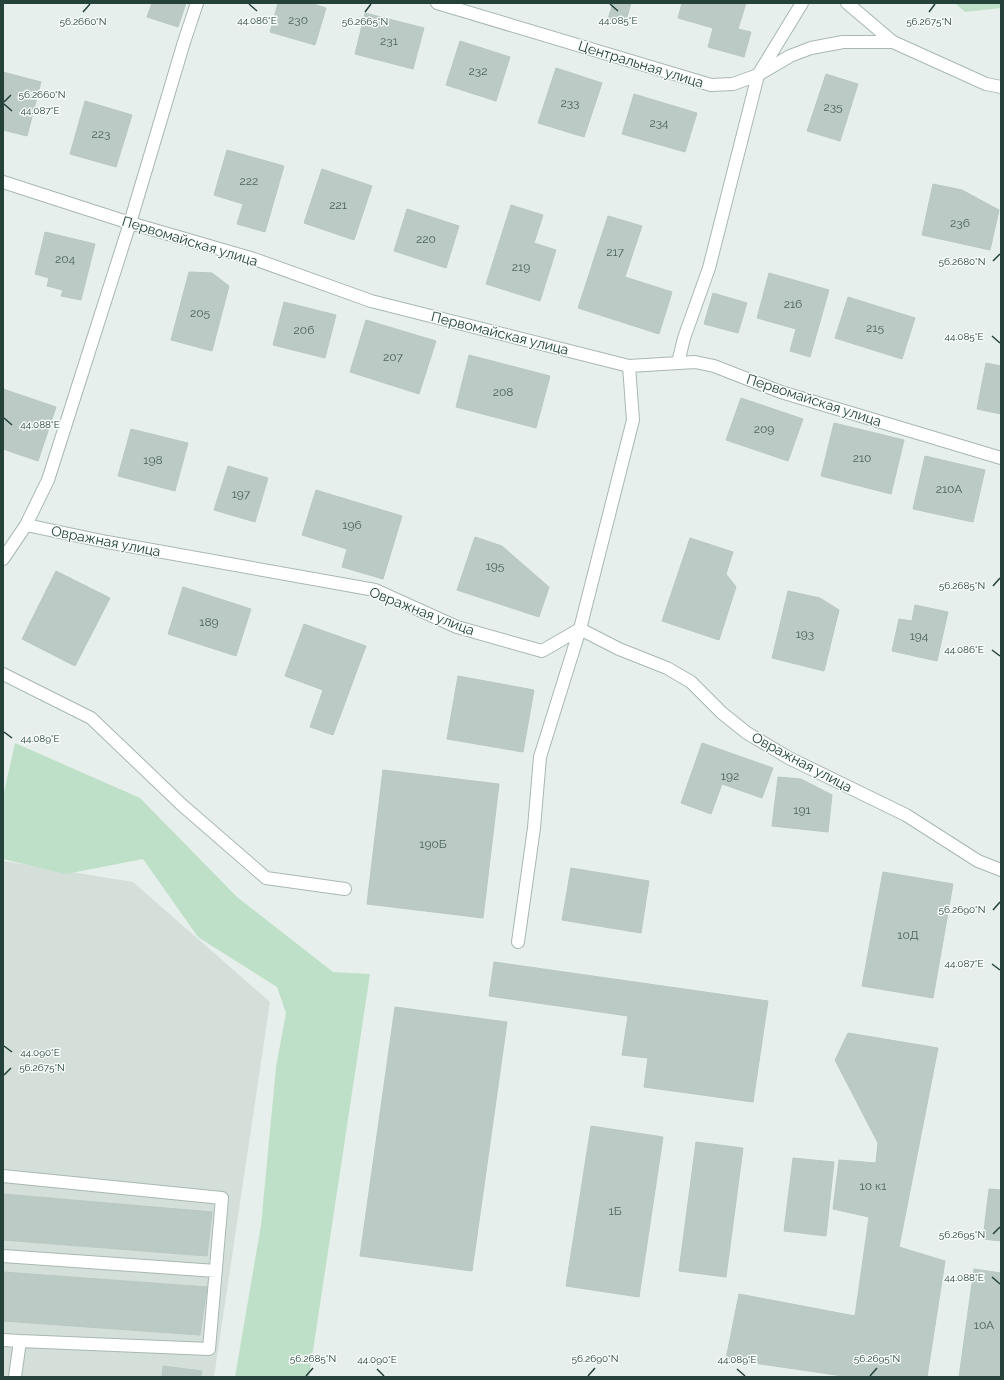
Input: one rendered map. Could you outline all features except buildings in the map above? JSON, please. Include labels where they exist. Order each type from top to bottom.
[{"type":"street","points":[[3,559],[26,526],[48,480],[130,223],[197,3]]},
{"type":"street","name":"Центральная улица","points":[[437,3],[711,85],[733,84],[758,75],[790,56],[811,48],[843,42],[893,42],[986,84],[1001,87]]},
{"type":"street","points":[[678,363],[684,338],[709,268],[758,75],[802,3]]},
{"type":"street","points":[[847,3],[893,42]]},
{"type":"street","name":"Первомайская улица","points":[[3,182],[130,223],[254,259],[371,301],[630,366],[695,362],[714,366],[781,392],[1001,458]]},
{"type":"street","points":[[518,942],[534,828],[540,757],[580,629],[633,420],[630,366]]},
{"type":"street","name":"Овражная улица","points":[[26,526],[375,590],[457,627],[542,651],[580,629],[619,649],[667,668],[691,682],[722,713],[747,733],[789,758],[906,815],[978,861],[1001,870]]},
{"type":"street","points":[[3,674],[92,718],[182,805],[266,878],[345,889]]},
{"type":"street","points":[[3,1176],[222,1198],[210,1349],[3,1340]]},
{"type":"street","points":[[3,1256],[216,1271]]},
{"type":"street","points":[[15,1377],[20,1341]]},
{"type":"shaded area","points":[[3,861],[133,882],[270,1002],[214,1377],[3,1377]]},
{"type":"green space","points":[[955,3],[1001,3],[1001,8],[965,12]]},
{"type":"green space","points":[[15,743],[140,798],[237,897],[333,972],[370,974],[309,1377],[235,1377],[261,1225],[276,1067],[286,1013],[277,987],[198,937],[143,859],[66,874],[3,859],[3,797]]}]
